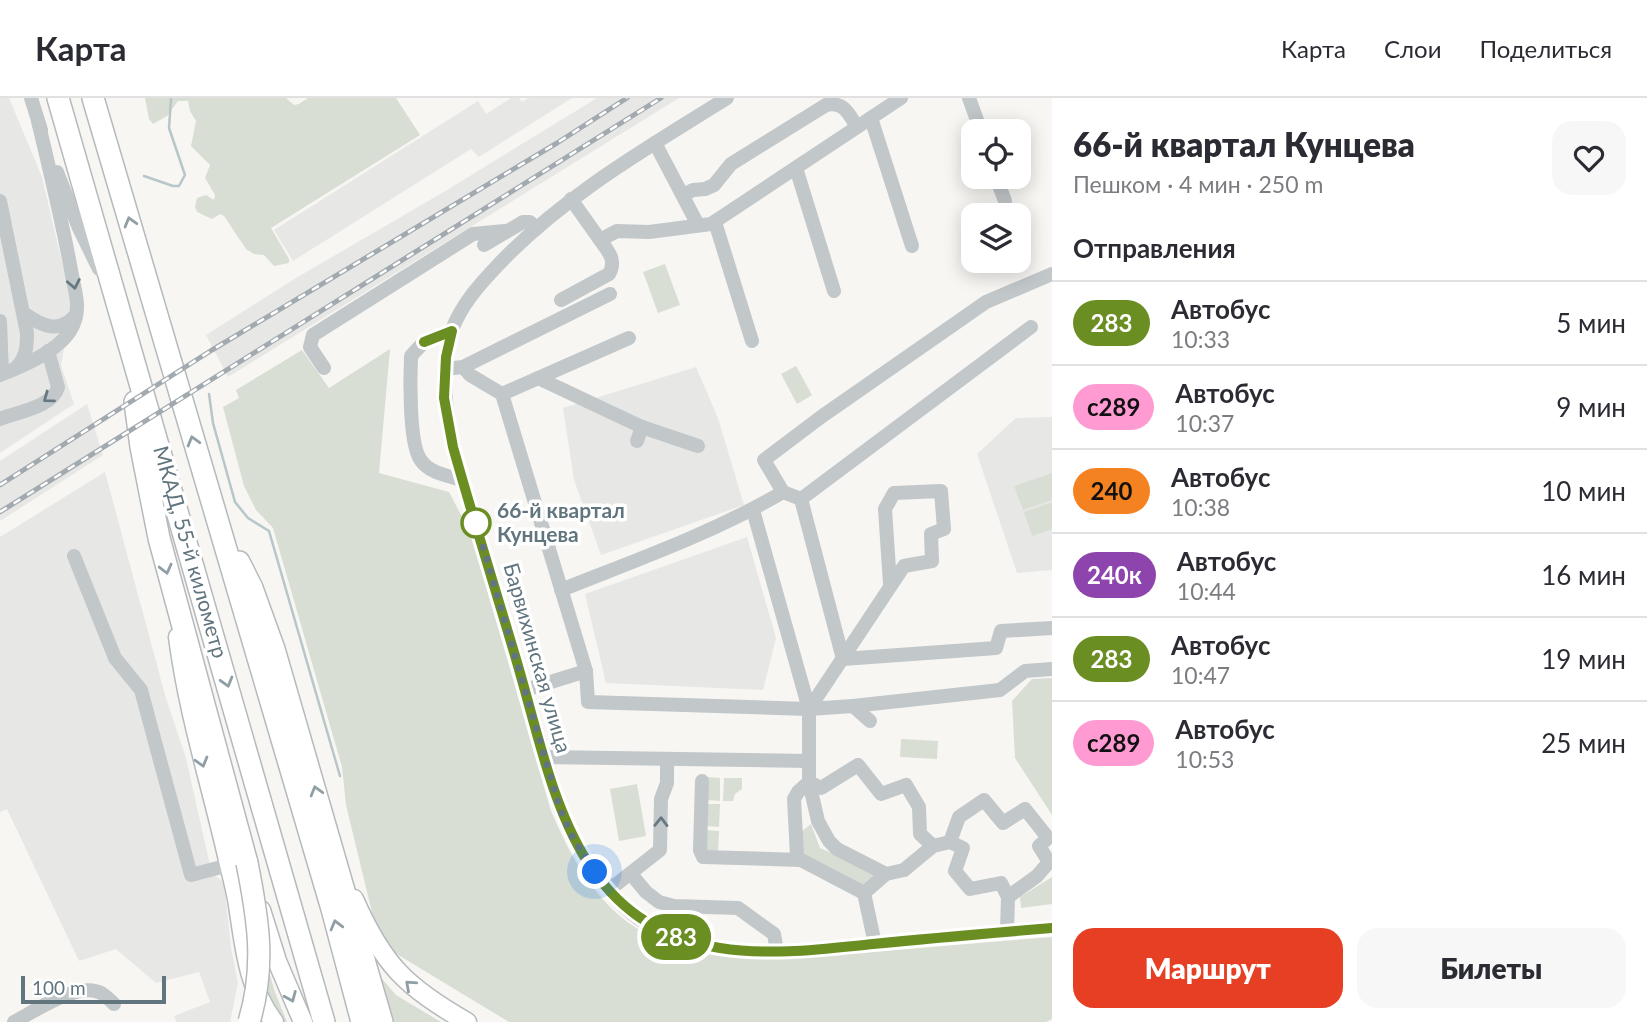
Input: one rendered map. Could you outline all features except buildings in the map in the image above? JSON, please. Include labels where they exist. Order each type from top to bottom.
[{"type":"highway","name":"МКАД, 55-й километр","points":[[58,98],[322,1014]]},
{"type":"highway","name":"МКАД, 55-й километр","points":[[94,101],[332,909],[362,1022]]},
{"type":"highway","points":[[126,334],[141,447],[159,538],[238,864],[260,934],[258,979],[249,1022]]},
{"type":"highway","points":[[212,506],[252,588],[275,649],[382,1022]]},
{"type":"main road","points":[[335,857],[362,919],[391,965],[412,988],[467,1022]]},
{"type":"main road","points":[[238,864],[239,911],[246,962],[254,988],[274,1022]]},
{"type":"main road","points":[[238,864],[303,1022]]},
{"type":"street","points":[[6,372],[48,351],[71,331],[77,303],[66,239],[31,98]]},
{"type":"street","name":"Барвихинская улица","points":[[727,98],[572,199],[535,228],[479,285],[461,311],[452,331],[444,398],[453,447],[560,809],[573,838],[609,890],[635,915],[668,935],[721,948],[777,951],[1052,928]]},
{"type":"street","points":[[600,240],[617,231],[649,232],[715,222],[901,98]]},
{"type":"street","points":[[969,98],[977,119]]},
{"type":"street","points":[[682,195],[714,185],[731,164],[826,105],[837,104],[843,107],[857,127]]},
{"type":"street","points":[[871,118],[912,246]]},
{"type":"street","points":[[38,121],[79,228],[119,309]]},
{"type":"street","points":[[655,144],[698,225]]},
{"type":"street","points":[[796,168],[834,291]]},
{"type":"street","points":[[1000,189],[1004,201]]},
{"type":"street","points":[[561,300],[609,274],[613,261],[572,199]]},
{"type":"street","points":[[0,201],[3,236],[24,314],[27,349],[23,360],[6,372]]},
{"type":"street","points":[[484,245],[523,222],[530,222],[535,228]]},
{"type":"street","points":[[715,222],[752,341]]},
{"type":"street","points":[[324,368],[310,347],[313,335],[473,234],[505,231]]},
{"type":"street","points":[[801,499],[783,492],[764,460],[986,302],[1051,277]]},
{"type":"street","points":[[446,368],[463,367],[610,294]]},
{"type":"street","points":[[24,314],[36,323],[53,327],[64,326],[76,313]]},
{"type":"street","points":[[0,321],[6,372]]},
{"type":"street","points":[[801,499],[1031,327]]},
{"type":"street","points":[[452,331],[424,342],[411,356],[409,390],[419,458],[433,471],[463,480]]},
{"type":"street","points":[[502,394],[629,338]]},
{"type":"street","points":[[0,419],[44,403],[58,391],[48,351]]},
{"type":"street","points":[[463,367],[470,376],[502,394],[586,671],[588,702],[809,709],[853,706],[1000,690],[1025,671],[1052,669]]},
{"type":"street","points":[[538,378],[639,434],[698,446]]},
{"type":"street","points":[[809,709],[904,566],[932,561],[931,534],[944,529],[941,491],[894,493],[886,509],[890,584]]},
{"type":"street","points":[[561,590],[684,542],[753,510],[783,492]]},
{"type":"street","points":[[801,499],[843,659]]},
{"type":"street","points":[[753,510],[809,709],[809,782],[818,821],[837,849],[886,874]]},
{"type":"street","points":[[74,556],[115,658],[141,690],[191,875],[238,864]]},
{"type":"street","points":[[843,659],[996,648],[1001,631],[1052,628]]},
{"type":"street","points":[[525,690],[586,671]]},
{"type":"street","points":[[853,706],[870,721]]},
{"type":"street","points":[[544,757],[808,761]]},
{"type":"street","points":[[609,890],[660,850],[661,799],[667,781],[667,759]]},
{"type":"street","points":[[809,782],[821,788],[858,765],[881,794],[906,785],[919,807],[920,834],[933,846]]},
{"type":"street","points":[[702,781],[700,850],[703,857],[801,860],[864,893]]},
{"type":"street","points":[[801,860],[796,852],[794,805],[798,792],[809,782]]},
{"type":"street","points":[[950,842],[958,817],[984,800],[1003,823],[1025,809],[1048,838],[1039,846],[1049,862],[1037,876],[1008,897]]},
{"type":"street","points":[[864,893],[886,874],[904,870],[933,846],[950,842],[963,848],[955,872],[970,889],[1000,883],[1008,897],[1007,931]]},
{"type":"street","points":[[631,874],[650,896],[664,904],[740,909],[774,934],[777,951]]},
{"type":"street","points":[[864,893],[875,944]]},
{"type":"street","points":[[15,1022],[67,994],[80,990],[101,993],[114,1004]]},
{"type":"shaded area","points":[[0,98],[9,98],[42,177],[72,305],[61,365],[74,404],[0,453]]},
{"type":"shaded area","points":[[145,98],[286,98],[294,105],[308,98],[396,98],[420,135],[271,228],[289,259],[289,263],[274,266],[264,255],[254,254],[246,249],[224,216],[220,214],[212,219],[197,212],[197,198],[206,195],[214,200],[215,195],[205,178],[210,165],[191,146],[196,121],[188,101],[178,101],[167,116],[153,124],[149,119]]},
{"type":"shaded area","points":[[511,98],[519,98],[522,102],[529,98],[572,98],[479,157],[471,149],[293,261],[274,230],[478,101],[486,114]]},
{"type":"shaded area","points":[[597,98],[679,98],[228,377],[206,335]]},
{"type":"shaded area","points":[[665,264],[680,305],[658,313],[643,272]]},
{"type":"shaded area","points":[[390,349],[379,473],[449,492],[471,534],[551,811],[580,868],[608,905],[649,935],[681,948],[715,955],[751,958],[824,956],[1052,937],[1052,1019],[1046,1022],[509,1022],[395,953],[376,929],[346,805],[342,767],[273,528],[256,510],[244,486],[223,407],[239,398],[236,390],[302,350],[329,388]]},
{"type":"shaded area","points":[[796,366],[812,395],[797,404],[781,374]]},
{"type":"shaded area","points":[[696,367],[718,418],[744,505],[601,555],[574,480],[563,408]]},
{"type":"shaded area","points":[[87,404],[103,455],[0,521],[0,461]]},
{"type":"shaded area","points":[[1052,417],[1052,570],[1017,573],[977,454],[1016,418]]},
{"type":"shaded area","points":[[105,472],[165,695],[186,758],[212,874],[224,882],[231,948],[238,983],[230,1022],[177,1022],[174,1016],[210,1002],[199,972],[156,983],[116,949],[79,961],[7,809],[0,812],[0,537]]},
{"type":"shaded area","points":[[1052,473],[1052,500],[1023,510],[1014,486]]},
{"type":"shaded area","points":[[1052,502],[1052,529],[1032,536],[1024,512]]},
{"type":"shaded area","points":[[747,537],[776,638],[763,690],[606,683],[585,594]]},
{"type":"shaded area","points":[[1052,678],[1052,815],[1015,758],[1012,701],[1032,679]]},
{"type":"shaded area","points":[[901,739],[938,741],[937,759],[900,757]]},
{"type":"shaded area","points":[[707,777],[720,778],[720,801],[707,800]]},
{"type":"shaded area","points":[[724,778],[742,778],[742,789],[735,794],[733,801],[723,801]]},
{"type":"shaded area","points":[[637,784],[646,836],[619,841],[610,789]]},
{"type":"shaded area","points":[[707,804],[720,804],[719,827],[706,826]]},
{"type":"shaded area","points":[[811,824],[820,848],[873,871],[873,877],[863,886],[809,859],[803,851],[802,831]]},
{"type":"shaded area","points":[[706,830],[719,831],[718,853],[707,851]]},
{"type":"shaded area","points":[[1052,877],[1052,904],[1021,908],[1020,897]]},
{"type":"shaded area","points":[[266,962],[287,1022],[280,1022],[264,994]]},
{"type":"shaded area","points":[[377,973],[396,995],[441,1022],[385,1022]]},
{"type":"waterway","points":[[144,176],[179,186],[185,175],[169,128],[171,99]]},
{"type":"waterway","points":[[209,394],[213,423],[235,502],[248,518],[269,531],[340,776]]},
{"type":"railway","points":[[0,485],[212,350],[557,143],[627,98]]},
{"type":"railway","points":[[0,512],[661,98]]},
{"type":"bus line","name":"283","points":[[424,342],[452,331],[446,357],[444,398],[453,447],[560,809],[586,860],[619,901],[652,927],[668,935],[721,948],[758,952],[1052,928]]},
{"type":"place","name":"66-й квартал Кунцева","points":[[476,523]]},
{"type":"route","points":[[476,523],[560,809],[573,838],[595,872]]}]
